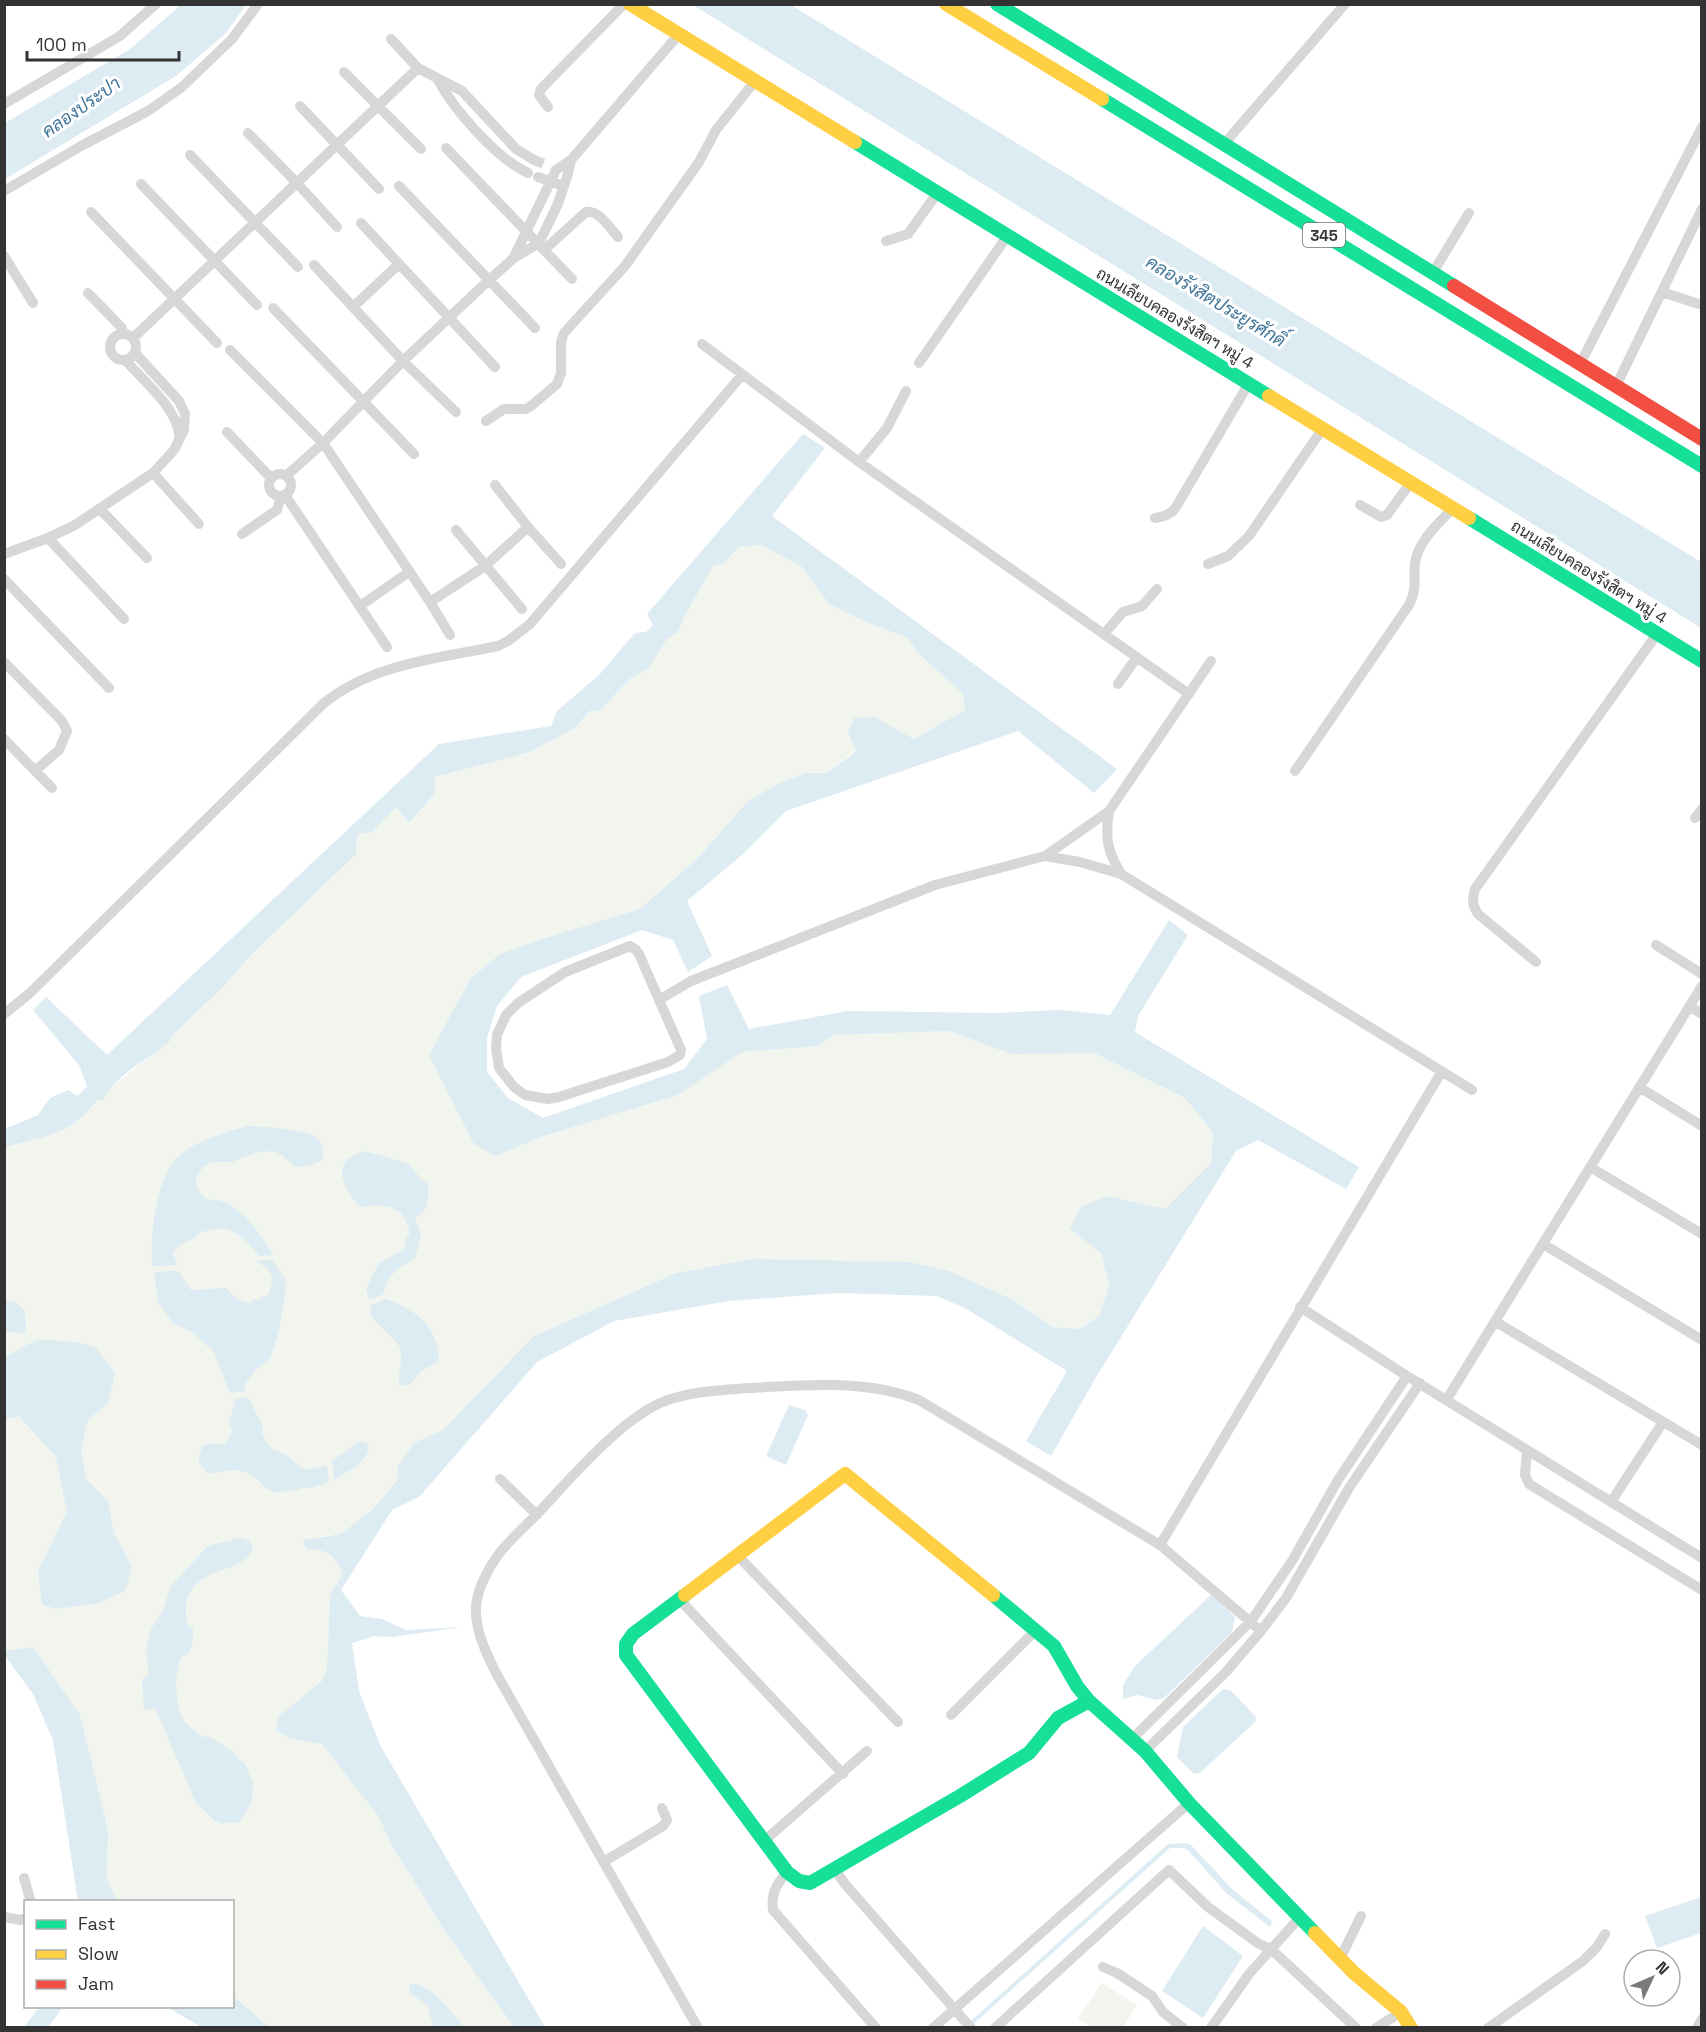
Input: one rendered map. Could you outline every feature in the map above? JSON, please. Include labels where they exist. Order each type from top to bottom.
[{"type":"street","points":[[4,104],[120,36],[156,4]]},
{"type":"street","points":[[4,191],[81,146],[148,111],[182,87],[232,39],[258,4]]},
{"type":"street","points":[[548,107],[539,95],[541,89],[624,4]]},
{"type":"street","name":"ถนนเลียบคลองรังสิตฯ หมู่ 4","points":[[630,4],[1453,507],[1701,662]]},
{"type":"street","name":"345","points":[[946,4],[1701,466]]},
{"type":"street","name":"345","points":[[997,4],[1701,439]]},
{"type":"street","points":[[1224,144],[1346,4]]},
{"type":"street","points":[[514,258],[556,170],[571,160],[679,34]]},
{"type":"street","points":[[391,39],[418,68],[462,91],[516,149],[568,174]]},
{"type":"street","points":[[179,438],[178,424],[171,411],[125,360],[113,355],[110,347],[113,339],[128,336],[175,298],[418,68]]},
{"type":"street","points":[[344,72],[421,149]]},
{"type":"street","points":[[438,80],[447,97],[467,120],[516,168],[563,186]]},
{"type":"street","points":[[486,421],[504,409],[526,409],[557,384],[561,373],[561,342],[564,333],[625,266],[699,162],[716,130],[755,81]]},
{"type":"street","points":[[300,106],[379,189]]},
{"type":"street","points":[[1580,364],[1701,128]]},
{"type":"street","points":[[248,133],[337,227]]},
{"type":"street","points":[[446,148],[572,279]]},
{"type":"street","points":[[190,155],[298,267]]},
{"type":"street","points":[[542,246],[571,160]]},
{"type":"street","points":[[141,184],[257,305]]},
{"type":"street","points":[[399,186],[535,328]]},
{"type":"street","points":[[886,241],[908,234],[938,192]]},
{"type":"street","points":[[1616,387],[1662,292],[1697,230],[1701,209]]},
{"type":"street","points":[[92,212],[217,343]]},
{"type":"street","points":[[387,647],[283,496],[274,494],[269,488],[272,478],[278,475],[286,476],[323,443],[403,361],[514,258],[542,246],[585,212],[596,213],[618,237]]},
{"type":"street","points":[[1432,274],[1469,213]]},
{"type":"street","points":[[361,223],[495,367]]},
{"type":"street","points":[[919,363],[1008,235]]},
{"type":"street","points":[[4,256],[33,303]]},
{"type":"street","points":[[353,307],[399,264]]},
{"type":"street","points":[[314,265],[403,361],[456,412]]},
{"type":"street","points":[[1662,292],[1701,305]]},
{"type":"street","points":[[88,293],[136,344],[135,353],[125,360]]},
{"type":"street","points":[[273,308],[414,454]]},
{"type":"street","points":[[702,344],[860,462],[1189,694]]},
{"type":"street","points":[[230,350],[323,443],[450,635]]},
{"type":"street","points":[[4,554],[48,538],[75,525],[153,473],[174,450],[184,430],[185,414],[179,401],[135,353]]},
{"type":"street","points":[[4,1014],[30,993],[324,703],[342,689],[382,670],[498,646],[530,624],[742,375]]},
{"type":"street","points":[[1155,518],[1172,513],[1249,382]]},
{"type":"street","points":[[860,462],[887,428],[906,391]]},
{"type":"street","points":[[1208,564],[1228,556],[1249,536],[1323,428]]},
{"type":"street","points":[[227,432],[272,478]]},
{"type":"street","points":[[153,473],[199,524]]},
{"type":"street","points":[[242,534],[277,510],[283,496],[291,486],[286,476]]},
{"type":"street","points":[[1360,505],[1381,517],[1387,515],[1412,482]]},
{"type":"street","points":[[495,485],[528,528],[561,564]]},
{"type":"street","points":[[1295,771],[1409,605],[1415,592],[1415,561],[1420,547],[1453,507]]},
{"type":"street","points":[[100,509],[147,558]]},
{"type":"street","points":[[430,602],[485,566],[528,528]]},
{"type":"street","points":[[456,530],[522,609]]},
{"type":"street","points":[[48,538],[124,619]]},
{"type":"street","points":[[360,606],[409,572]]},
{"type":"street","points":[[4,579],[109,688]]},
{"type":"street","points":[[1104,634],[1123,612],[1142,606],[1157,589]]},
{"type":"street","points":[[1536,962],[1478,914],[1473,907],[1475,889],[1657,634]]},
{"type":"street","points":[[1118,684],[1137,657]]},
{"type":"street","points":[[4,662],[62,721],[67,731],[59,750],[35,771]]},
{"type":"street","points":[[659,1000],[691,981],[935,885],[1045,856],[1109,811],[1211,662]]},
{"type":"street","points":[[4,739],[52,788]]},
{"type":"street","points":[[1109,811],[1107,846],[1121,874]]},
{"type":"street","points":[[1045,856],[1080,862],[1121,874],[1472,1090]]},
{"type":"street","points":[[1656,945],[1701,974]]},
{"type":"street","points":[[630,946],[636,950],[659,1000],[681,1050],[676,1059],[548,1099],[525,1095],[514,1087],[499,1068],[497,1035],[506,1015],[518,1003],[565,972],[630,946]]},
{"type":"street","points":[[1447,1399],[1701,986]]},
{"type":"street","points":[[1689,1006],[1701,1014]]},
{"type":"street","points":[[1160,1545],[1442,1071]]},
{"type":"street","points":[[1639,1087],[1701,1126]]},
{"type":"street","points":[[1590,1167],[1701,1234]]},
{"type":"street","points":[[1544,1244],[1701,1340]]},
{"type":"street","points":[[1300,1307],[1701,1558]]},
{"type":"street","points":[[1496,1322],[1701,1445]]},
{"type":"street","points":[[1132,1739],[1251,1622],[1292,1561],[1338,1480],[1407,1376]]},
{"type":"street","points":[[1145,1751],[1226,1672],[1286,1598],[1349,1488],[1420,1383]]},
{"type":"street","points":[[698,2028],[496,1673],[476,1620],[478,1596],[497,1556],[621,1429],[650,1407],[690,1393],[786,1386],[850,1385],[880,1388],[919,1400],[1160,1545],[1261,1631]]},
{"type":"street","points":[[1611,1502],[1663,1422]]},
{"type":"street","points":[[1527,1450],[1525,1475],[1529,1484],[1701,1590]]},
{"type":"street","points":[[1089,1701],[1058,1718],[1029,1753],[810,1883],[799,1881],[787,1872],[626,1655],[624,1648],[630,1637],[845,1474],[1054,1646],[1077,1686],[1089,1701],[1145,1751],[1189,1803],[1340,1959],[1406,2020]]},
{"type":"street","points":[[500,1479],[537,1515]]},
{"type":"street","points":[[738,1556],[898,1722]]},
{"type":"street","points":[[680,1599],[843,1774]]},
{"type":"street","points":[[951,1715],[1036,1630]]},
{"type":"street","points":[[764,1841],[867,1751]]},
{"type":"street","points":[[933,2028],[1189,1803]]},
{"type":"street","points":[[605,1861],[663,1826],[668,1820],[662,1808]]},
{"type":"street","points":[[835,1870],[968,2024]]},
{"type":"street","points":[[994,2028],[1169,1870],[1208,1906],[1259,1944],[1271,1949],[1356,2028]]},
{"type":"street","points":[[787,1872],[776,1885],[772,1897],[773,1910],[876,2028]]},
{"type":"street","points":[[24,1878],[30,1900]]},
{"type":"street","points":[[1340,1959],[1361,1916]]},
{"type":"street","points":[[4,1917],[24,1919]]},
{"type":"street","points":[[1212,2028],[1249,1974],[1300,1917]]},
{"type":"street","points":[[1488,2028],[1583,1961],[1597,1947],[1605,1934]]},
{"type":"street","points":[[1103,1967],[1117,1973],[1152,1996],[1163,2012],[1183,2028]]},
{"type":"street","points":[[1696,2028],[1701,2019]]},
{"type":"street","points":[[1376,2028],[1406,2020]]},
{"type":"shaded area","points":[[761,544],[801,566],[829,604],[866,622],[908,638],[917,652],[964,694],[965,710],[914,739],[874,718],[856,750],[826,773],[806,773],[778,784],[748,801],[698,858],[640,909],[500,954],[471,978],[495,1156],[544,1136],[678,1095],[742,1052],[816,1046],[834,1035],[949,1031],[1011,1054],[1094,1053],[1185,1098],[1213,1132],[1211,1163],[1165,1210],[1107,1196],[1070,1229],[1101,1253],[1109,1284],[1100,1315],[1080,1329],[1052,1327],[1013,1300],[753,1259],[676,1273],[534,1336],[443,1430],[414,1443],[398,1466],[397,1481],[372,1510],[341,1534],[317,1537],[322,1549],[334,1558],[343,1573],[330,1595],[327,1667],[323,1680],[278,1717],[290,1739],[322,1743],[379,1817],[390,1842],[443,1928],[514,2027],[269,2027],[234,1997],[234,1900],[117,1900],[107,1879],[108,1830],[80,1715],[5,1651],[5,1147],[56,1133],[88,1111],[98,1098],[104,1100],[105,1092],[171,1040],[172,1036],[225,985],[250,956],[356,854],[356,841],[359,834],[372,832],[396,807],[410,823],[435,777],[530,752],[575,728],[591,711],[599,711],[630,679],[649,668],[667,639],[678,632],[685,615],[714,565],[723,564],[739,547]]},
{"type":"shaded area","points":[[1102,1983],[1137,2005],[1123,2027],[1090,2027],[1078,2018]]},
{"type":"water","name":"คลองประปา","points":[[182,4],[246,5],[226,33],[176,76],[5,179],[5,123],[130,49]]},
{"type":"water","name":"คลองรังสิตประยูรศักดิ์","points":[[693,5],[791,5],[1701,562],[1701,628]]},
{"type":"water","points":[[803,434],[825,448],[772,516],[1117,769],[1094,793],[1018,731],[786,811],[743,854],[687,901],[712,956],[688,972],[673,940],[642,930],[521,977],[497,1006],[487,1038],[487,1072],[508,1098],[543,1118],[684,1069],[707,1039],[699,996],[727,985],[749,1029],[848,1011],[997,1013],[1060,1010],[1110,1015],[1169,920],[1188,935],[1138,1016],[1135,1032],[1359,1167],[1346,1189],[1258,1140],[1236,1151],[1095,1379],[1051,1456],[1026,1441],[1067,1371],[965,1308],[937,1296],[839,1293],[729,1301],[614,1321],[537,1362],[419,1497],[392,1510],[341,1590],[360,1616],[382,1619],[406,1630],[462,1627],[392,1637],[375,1636],[352,1643],[359,1691],[380,1745],[545,2027],[514,2027],[443,1928],[390,1842],[379,1817],[322,1744],[290,1739],[276,1730],[278,1717],[323,1680],[327,1667],[330,1595],[343,1573],[329,1554],[320,1550],[307,1549],[303,1543],[304,1540],[341,1534],[372,1510],[397,1481],[398,1466],[414,1443],[443,1430],[534,1336],[676,1273],[753,1259],[909,1262],[949,1271],[1013,1300],[1052,1327],[1080,1329],[1100,1315],[1109,1284],[1101,1253],[1070,1229],[1081,1207],[1107,1196],[1165,1209],[1211,1163],[1213,1132],[1185,1098],[1094,1053],[1011,1054],[949,1031],[834,1035],[817,1046],[742,1052],[678,1095],[544,1136],[495,1156],[474,1144],[429,1055],[471,978],[500,954],[640,909],[698,858],[748,801],[778,784],[806,773],[827,773],[856,751],[848,733],[854,718],[874,717],[914,739],[965,710],[963,694],[917,652],[908,638],[866,622],[829,604],[801,566],[761,545],[739,547],[723,564],[714,565],[685,615],[678,632],[667,639],[649,668],[630,679],[599,711],[590,711],[575,728],[530,752],[435,777],[435,793],[409,823],[396,807],[372,832],[359,834],[356,841],[356,854],[250,956],[225,985],[172,1036],[171,1040],[122,1076],[107,1092],[104,1100],[98,1099],[77,1121],[45,1137],[5,1147],[5,1129],[38,1115],[50,1098],[68,1090],[78,1096],[87,1086],[79,1065],[33,1010],[46,997],[107,1055],[439,744],[551,726],[557,711],[599,675],[635,633],[646,632],[653,625],[647,614]]},
{"type":"water","points":[[248,1126],[308,1133],[319,1140],[323,1149],[322,1160],[312,1165],[296,1167],[280,1154],[272,1151],[254,1153],[232,1162],[211,1162],[202,1168],[195,1180],[205,1198],[230,1205],[243,1215],[260,1234],[273,1255],[259,1256],[242,1237],[220,1228],[201,1231],[177,1248],[173,1253],[177,1265],[152,1266],[153,1225],[158,1196],[176,1159],[199,1143]]},
{"type":"water","points":[[364,1151],[408,1163],[421,1179],[428,1183],[426,1207],[416,1217],[415,1223],[418,1225],[421,1236],[415,1258],[390,1276],[384,1294],[369,1300],[366,1289],[379,1263],[403,1250],[407,1236],[410,1234],[399,1211],[386,1206],[360,1207],[349,1192],[343,1179],[343,1167],[347,1160]]},
{"type":"water","points":[[273,1260],[285,1279],[286,1288],[279,1331],[270,1359],[256,1370],[244,1385],[246,1391],[230,1393],[214,1352],[192,1332],[173,1323],[158,1303],[154,1272],[176,1271],[180,1273],[191,1290],[226,1288],[234,1297],[252,1303],[253,1299],[267,1297],[272,1280],[270,1272],[256,1261]]},
{"type":"water","points":[[386,1299],[416,1314],[430,1329],[438,1349],[439,1361],[423,1370],[409,1385],[399,1386],[400,1347],[370,1314],[371,1305]]},
{"type":"water","points":[[14,1301],[25,1311],[26,1334],[5,1331],[5,1302]]},
{"type":"water","points":[[36,1340],[70,1341],[95,1347],[115,1373],[108,1403],[88,1420],[81,1449],[86,1479],[108,1501],[114,1534],[132,1566],[126,1590],[99,1603],[56,1609],[42,1604],[38,1571],[67,1512],[56,1457],[19,1416],[6,1419],[5,1413],[5,1357]]},
{"type":"water","points":[[248,1397],[263,1427],[262,1433],[265,1441],[272,1449],[288,1456],[302,1468],[309,1469],[327,1465],[329,1482],[311,1488],[303,1487],[295,1491],[291,1489],[276,1492],[245,1472],[235,1470],[206,1472],[198,1462],[202,1447],[209,1443],[224,1444],[228,1440],[232,1431],[229,1424],[235,1399]]},
{"type":"water","points":[[789,1405],[805,1410],[808,1415],[786,1465],[766,1456]]},
{"type":"water","points":[[363,1441],[369,1445],[366,1456],[357,1466],[334,1480],[332,1461]]},
{"type":"water","points":[[239,1538],[250,1541],[253,1548],[247,1557],[198,1582],[191,1592],[186,1610],[187,1624],[193,1629],[193,1640],[189,1653],[181,1657],[176,1680],[177,1698],[185,1722],[202,1737],[209,1736],[233,1752],[240,1761],[244,1762],[252,1781],[252,1798],[245,1815],[238,1823],[223,1824],[215,1821],[196,1803],[155,1708],[146,1711],[144,1708],[142,1680],[149,1673],[146,1648],[151,1629],[163,1610],[171,1586],[208,1546]]},
{"type":"water","points":[[1212,1594],[1235,1617],[1232,1632],[1164,1698],[1157,1700],[1137,1695],[1123,1699],[1123,1685],[1135,1666]]},
{"type":"water","points":[[33,1647],[80,1715],[108,1830],[107,1879],[117,1900],[78,1900],[53,1740],[33,1694],[5,1656],[5,1651]]},
{"type":"water","points":[[1223,1689],[1230,1690],[1256,1717],[1255,1722],[1201,1772],[1194,1774],[1177,1757],[1183,1727]]},
{"type":"water","points":[[1187,1843],[1233,1890],[1273,1922],[1270,1927],[1226,1893],[1188,1850],[1170,1848],[970,2027],[963,2028],[1168,1844]]},
{"type":"water","points":[[1701,1897],[1701,1933],[1657,1948],[1645,1916]]},
{"type":"water","points":[[1203,1926],[1243,1956],[1203,2018],[1162,1991]]},
{"type":"water","points":[[410,1984],[426,1988],[434,1993],[464,2027],[433,2027],[428,2006],[409,1992]]},
{"type":"water","points":[[234,1997],[269,2027],[201,2027],[169,2008],[234,2008]]},
{"type":"water","points":[[38,2008],[62,2008],[48,2027],[24,2027]]},
{"type":"tunnel","points":[[534,160],[544,164]]},
{"type":"traffic: fast","points":[[997,4],[1454,286]]},
{"type":"traffic: fast","points":[[1102,99],[1702,466]]},
{"type":"traffic: fast","points":[[855,142],[1269,396]]},
{"type":"traffic: fast","points":[[1469,518],[1702,661]]},
{"type":"traffic: fast","points":[[685,1595],[633,1634],[626,1644],[626,1655],[787,1872],[799,1881],[810,1883],[960,1796],[1029,1753],[1058,1718],[1089,1701]]},
{"type":"traffic: fast","points":[[993,1595],[1054,1646],[1077,1686],[1089,1701],[1145,1751],[1189,1803],[1315,1933]]},
{"type":"traffic: slow","points":[[630,4],[855,142]]},
{"type":"traffic: slow","points":[[946,4],[1102,99]]},
{"type":"traffic: slow","points":[[1269,396],[1469,518]]},
{"type":"traffic: slow","points":[[685,1595],[845,1474],[993,1595]]},
{"type":"traffic: slow","points":[[1315,1933],[1354,1973],[1401,2012],[1411,2028]]},
{"type":"traffic: jam","points":[[1454,286],[1702,439]]}]
